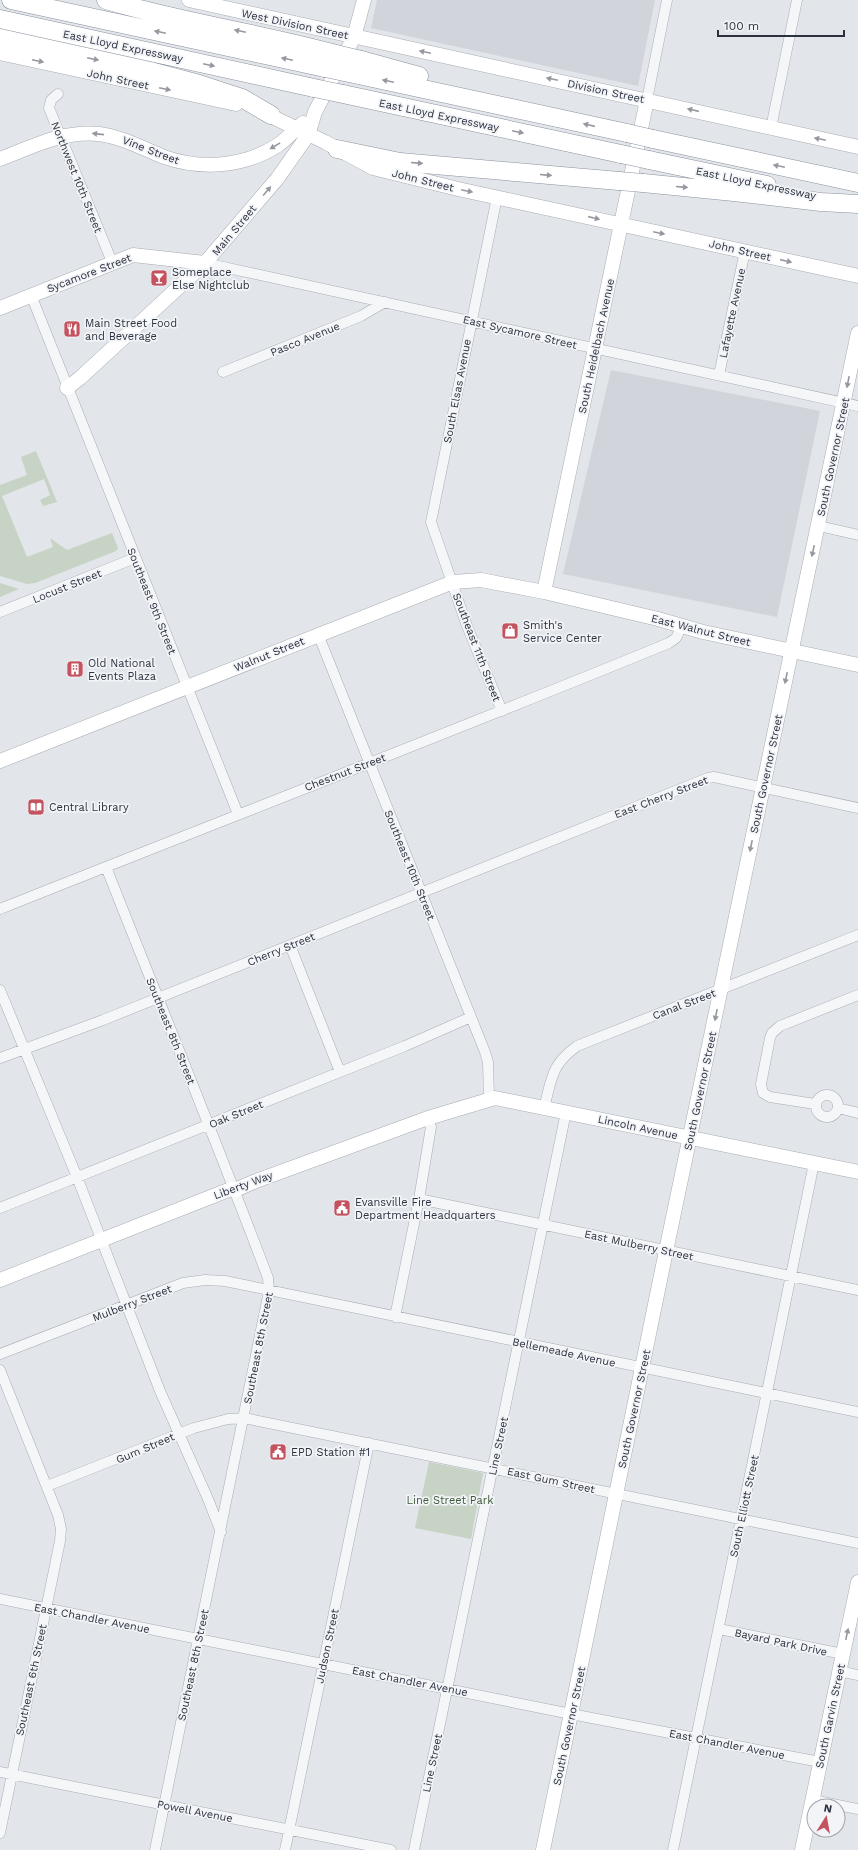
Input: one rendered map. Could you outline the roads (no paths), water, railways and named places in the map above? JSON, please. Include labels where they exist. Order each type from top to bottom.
[{"type":"highway","points":[[106,0],[152,12],[257,34],[329,60]]},
{"type":"highway","name":"East Lloyd Expressway","points":[[18,2],[329,60],[522,109],[858,183]]},
{"type":"highway","name":"East Lloyd Expressway","points":[[0,19],[314,88],[858,204]]},
{"type":"highway","points":[[0,38],[150,71],[199,84],[242,98],[271,115]]},
{"type":"highway","points":[[337,149],[400,162],[644,183],[821,202],[858,204]]},
{"type":"main road","name":"West Division Street","points":[[189,0],[354,37]]},
{"type":"main road","points":[[354,37],[364,0]]},
{"type":"main road","name":"Division Street","points":[[354,37],[858,147]]},
{"type":"main road","name":"Vine Street","points":[[0,159],[60,136],[83,133],[111,136],[181,162],[211,166],[239,162],[263,153],[302,132],[315,112],[354,37]]},
{"type":"main road","name":"John Street","points":[[0,53],[238,104],[271,115],[373,168],[621,225],[858,276]]},
{"type":"main road","name":"South Heidelbach Avenue","points":[[544,592],[647,100]]},
{"type":"main road","name":"Main Street","points":[[67,388],[85,374],[205,263],[277,179],[302,132]]},
{"type":"main road","name":"Sycamore Street","points":[[0,308],[132,255],[205,263]]},
{"type":"main road","name":"South Governor Street","points":[[543,1850],[666,1251],[819,526],[858,333]]},
{"type":"main road","name":"Walnut Street","points":[[0,761],[318,634],[453,582],[481,580],[544,592]]},
{"type":"main road","name":"East Walnut Street","points":[[544,592],[682,626],[858,665]]},
{"type":"main road","name":"Lincoln Avenue","points":[[489,1099],[495,1098],[566,1112],[858,1172]]},
{"type":"main road","name":"Liberty Way","points":[[0,1280],[232,1189],[235,1190],[256,1180],[428,1118],[489,1099]]},
{"type":"main road","name":"South Garvin Street","points":[[813,1798],[858,1582]]},
{"type":"main road","name":"South Garvin Street","points":[[802,1850],[806,1832]]},
{"type":"street","points":[[647,100],[667,0]]},
{"type":"street","points":[[771,128],[797,0]]},
{"type":"street","name":"Northwest 10th Street","points":[[58,94],[51,100],[49,108],[112,262]]},
{"type":"street","name":"South Elsas Avenue","points":[[453,582],[431,522],[497,197]]},
{"type":"street","name":"Lafayette Avenue","points":[[719,375],[745,251]]},
{"type":"street","name":"East Sycamore Street","points":[[205,263],[858,406]]},
{"type":"street","name":"Southeast 9th Street","points":[[31,295],[186,687],[238,814]]},
{"type":"street","name":"Pasco Avenue","points":[[223,372],[361,316],[385,302]]},
{"type":"street","points":[[819,526],[858,535]]},
{"type":"street","name":"Locust Street","points":[[0,612],[135,558]]},
{"type":"street","name":"Southeast 11th Street","points":[[453,582],[467,626],[502,711]]},
{"type":"street","name":"Chestnut Street","points":[[0,909],[502,711],[669,643],[676,638],[682,626]]},
{"type":"street","name":"Southeast 10th Street","points":[[318,634],[485,1052],[488,1062],[489,1099]]},
{"type":"street","name":"East Cherry Street","points":[[560,837],[708,778],[714,777],[858,808]]},
{"type":"street","name":"Cherry Street","points":[[0,1058],[158,998],[560,837]]},
{"type":"street","name":"Southeast 8th Street","points":[[106,867],[235,1190],[268,1278],[269,1291],[155,1850]]},
{"type":"street","name":"Canal Street","points":[[544,1108],[555,1068],[564,1056],[577,1046],[858,935]]},
{"type":"street","points":[[290,945],[340,1072]]},
{"type":"street","points":[[0,990],[77,1177],[179,1434],[221,1532]]},
{"type":"street","points":[[816,1104],[770,1097],[762,1093],[761,1084],[772,1033],[780,1026],[858,995]]},
{"type":"street","name":"Oak Street","points":[[0,1208],[340,1072],[471,1017]]},
{"type":"street","points":[[829,1095],[836,1100],[838,1108],[833,1115],[824,1117],[817,1112],[816,1104],[820,1097],[829,1095]]},
{"type":"street","points":[[838,1108],[858,1113]]},
{"type":"street","name":"Line Street","points":[[414,1850],[520,1342],[566,1112]]},
{"type":"street","points":[[395,1317],[419,1199],[431,1126],[428,1118]]},
{"type":"street","name":"South Elliott Street","points":[[673,1850],[814,1163]]},
{"type":"street","name":"East Mulberry Street","points":[[419,1199],[858,1290]]},
{"type":"street","name":"Mulberry Street","points":[[0,1354],[183,1283],[205,1280],[225,1281],[269,1291]]},
{"type":"street","name":"Bellemeade Avenue","points":[[269,1291],[858,1412]]},
{"type":"street","name":"Southeast 6th Street","points":[[0,1370],[47,1486],[61,1529],[60,1541],[0,1833]]},
{"type":"street","name":"Gum Street","points":[[47,1486],[76,1476],[179,1434],[228,1419],[244,1418]]},
{"type":"street","name":"East Gum Street","points":[[244,1418],[858,1543]]},
{"type":"street","name":"Judson Street","points":[[285,1850],[369,1443]]},
{"type":"street","name":"East Chandler Avenue","points":[[0,1600],[820,1762]]},
{"type":"street","name":"Bayard Park Drive","points":[[718,1629],[843,1654]]},
{"type":"street","points":[[839,1672],[858,1675]]},
{"type":"street","name":"Powell Avenue","points":[[0,1772],[391,1850]]},
{"type":"street","points":[[846,1807],[858,1809]]},
{"type":"place","name":"Someplace Else Nightclub","points":[[159,278]]},
{"type":"place","name":"Main Street Food and Beverage","points":[[72,329]]},
{"type":"place","name":"Smith's Service Center","points":[[510,631]]},
{"type":"place","name":"Old National Events Plaza","points":[[75,669]]},
{"type":"place","name":"Central Library","points":[[36,807]]},
{"type":"place","name":"Evansville Fire Department Headquarters","points":[[342,1208]]},
{"type":"place","name":"EPD Station #1","points":[[278,1452]]},
{"type":"park label","name":"Line Street Park","points":[[450,1500]]}]
